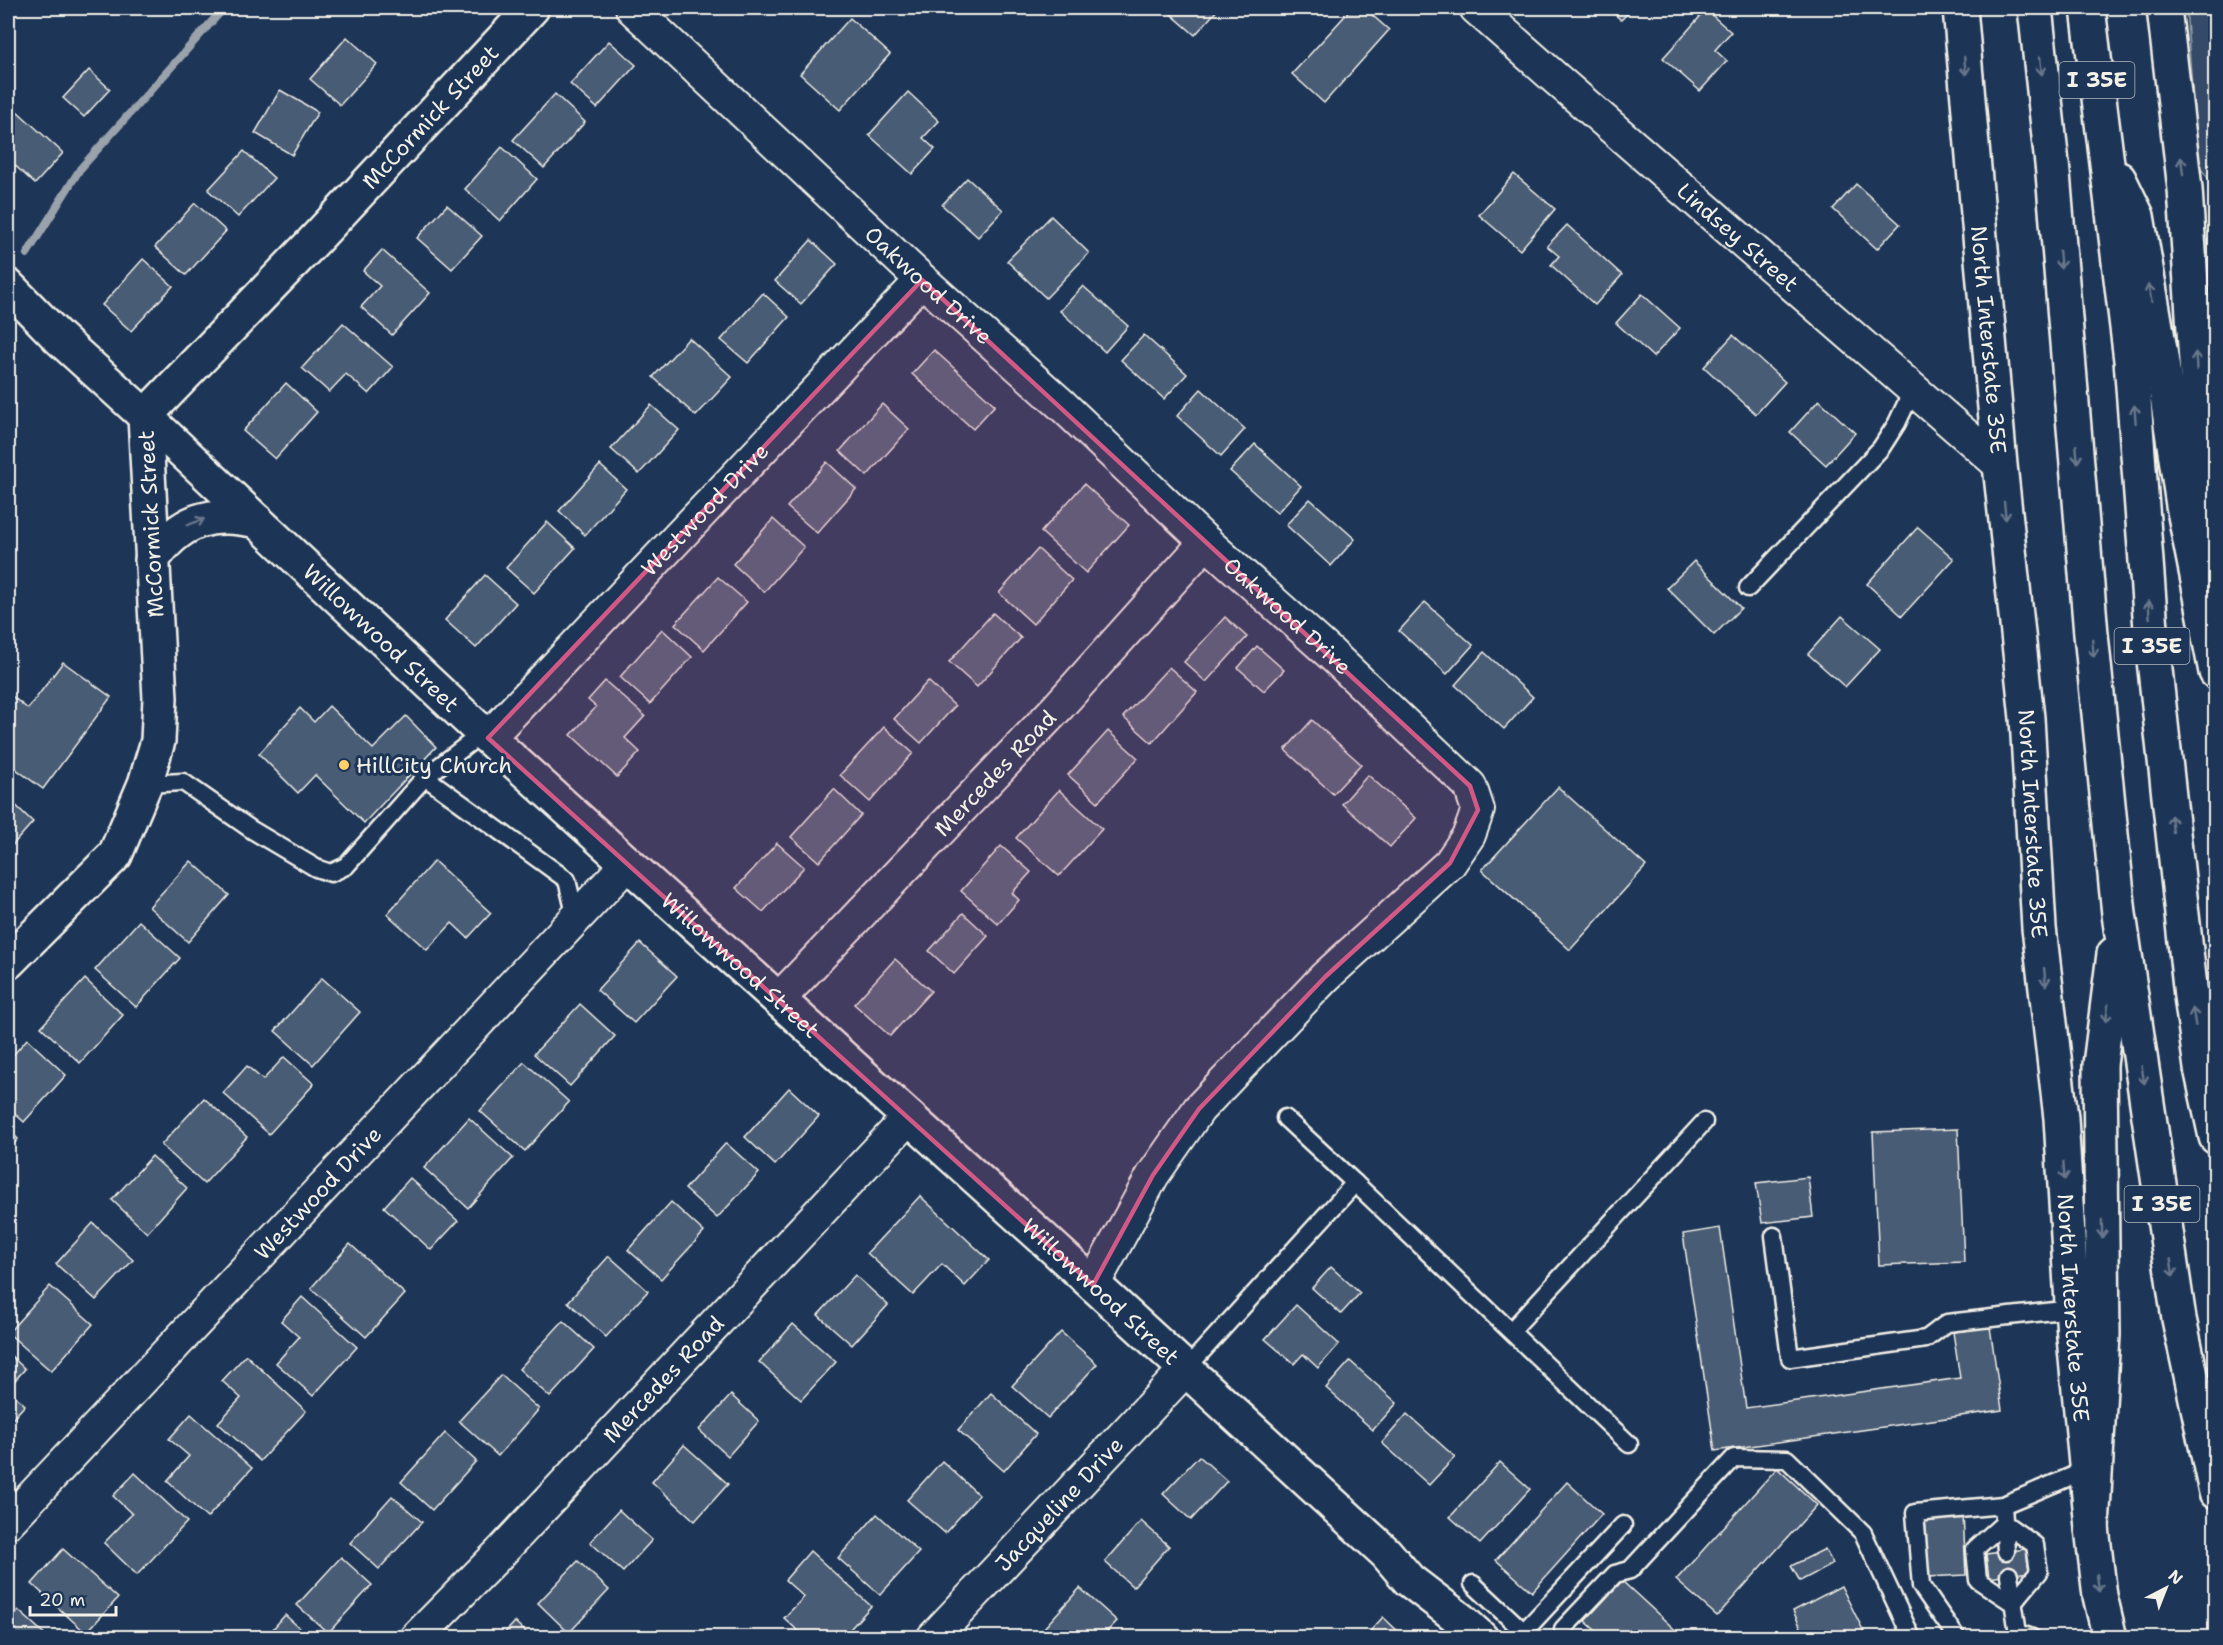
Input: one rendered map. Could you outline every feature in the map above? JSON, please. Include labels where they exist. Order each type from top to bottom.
[{"type":"main road","name":"McCormick Street","points":[[8,962],[115,855],[145,784],[158,741],[160,698],[145,416],[310,245],[532,8]]},
{"type":"main road","name":"North Interstate 35E","points":[[1960,8],[2000,465],[2027,718],[2039,928],[2061,1118],[2072,1310],[2091,1468]]},
{"type":"main road","name":"I 35E","points":[[2035,8],[2054,184],[2091,634],[2119,914],[2179,1319],[2216,1492]]},
{"type":"main road","name":"I 35E","points":[[2088,8],[2131,360],[2152,642],[2189,985],[2201,1068],[2216,1137]]},
{"type":"main road","points":[[2164,8],[2185,189],[2201,440],[2216,568]]},
{"type":"main road","points":[[2107,153],[2137,216],[2160,350],[2182,505],[2216,672]]},
{"type":"main road","name":"Willowwood Street","points":[[8,286],[59,338],[480,731],[909,1117],[1386,1552],[1409,1580],[1460,1619],[1480,1638]]},
{"type":"main road","points":[[152,560],[173,535],[201,520],[220,516],[257,521]]},
{"type":"main road","points":[[2110,1638],[2100,1596],[2092,1528],[2091,1468],[2103,1335],[2100,1065],[2119,914]]},
{"type":"street","name":"Oakwood Drive","points":[[632,8],[922,280],[1062,405],[1206,542],[1331,654],[1470,786],[1478,810],[1469,835],[1450,863],[1325,977],[1199,1109],[1153,1175],[1093,1285]]},
{"type":"street","name":"Lindsey Street","points":[[1476,8],[2000,465]]},
{"type":"street","name":"Westwood Drive","points":[[480,731],[922,280]]},
{"type":"street","name":"Mercedes Road","points":[[778,1000],[1057,708],[1206,542]]},
{"type":"street","name":"Westwood Drive","points":[[8,1522],[627,864]]},
{"type":"street","name":"Mercedes Road","points":[[416,1638],[509,1544],[909,1117]]},
{"type":"street","name":"Jacqueline Drive","points":[[933,1638],[1185,1370]]},
{"type":"lane","points":[[1748,588],[1881,448],[1897,423],[1913,389]]},
{"type":"lane","points":[[145,784],[183,782],[261,835],[316,868],[331,873],[346,866],[425,777],[476,738],[480,731]]},
{"type":"lane","points":[[425,777],[567,880],[576,918]]},
{"type":"lane","points":[[1285,1118],[1629,1444]]},
{"type":"lane","points":[[1511,1331],[1704,1122]]},
{"type":"lane","points":[[1185,1370],[1355,1183]]},
{"type":"lane","points":[[1773,1236],[1790,1358],[1926,1339],[1947,1323],[2072,1310]]},
{"type":"lane","points":[[1564,1635],[1615,1574],[1630,1570],[1734,1458],[1787,1459],[1863,1533],[1912,1638]]},
{"type":"lane","points":[[1957,1638],[1921,1586],[1915,1513],[2003,1505],[2091,1468]]},
{"type":"lane","points":[[2003,1505],[2006,1551]]},
{"type":"lane","points":[[2004,1523],[1975,1549],[1978,1580],[2013,1603]]},
{"type":"lane","points":[[2004,1523],[2035,1545],[2039,1572],[2013,1603]]},
{"type":"lane","points":[[1473,1584],[1521,1634],[1623,1525]]},
{"type":"lane","points":[[2009,1575],[2013,1603],[2022,1636]]},
{"type":"highlighted area","points":[[922,280],[1470,786],[1478,810],[1450,863],[1325,977],[1199,1109],[1153,1175],[1093,1285],[488,738]]},
{"type":"shaded area","points":[[2186,8],[2215,8],[2215,181],[2208,178],[2198,165]]},
{"type":"building","points":[[1178,8],[1219,8],[1195,35],[1171,14]]},
{"type":"building","points":[[1352,8],[1364,8],[1389,30],[1324,103],[1292,74]]},
{"type":"building","points":[[1608,8],[1633,8],[1621,20]]},
{"type":"building","points":[[1706,10],[1731,32],[1715,50],[1727,61],[1700,91],[1663,58]]},
{"type":"building","points":[[850,18],[890,54],[840,110],[800,74]]},
{"type":"building","points":[[347,37],[377,64],[340,105],[310,79]]},
{"type":"building","points":[[609,41],[636,65],[597,108],[570,84]]},
{"type":"building","points":[[89,70],[110,89],[84,117],[63,98]]},
{"type":"building","points":[[280,90],[318,112],[292,155],[255,133]]},
{"type":"building","points":[[908,92],[939,121],[923,138],[935,149],[912,174],[869,135]]},
{"type":"building","points":[[555,94],[585,122],[544,168],[513,140]]},
{"type":"building","points":[[17,111],[63,153],[35,184],[8,159],[8,122]]},
{"type":"building","points":[[502,147],[537,179],[500,221],[465,189]]},
{"type":"building","points":[[244,151],[274,178],[238,217],[208,190]]},
{"type":"building","points":[[1514,174],[1555,209],[1520,250],[1479,215]]},
{"type":"building","points":[[967,178],[1003,210],[978,237],[942,205]]},
{"type":"building","points":[[1856,184],[1900,224],[1877,249],[1833,209]]},
{"type":"building","points":[[195,203],[226,231],[186,275],[155,247]]},
{"type":"building","points":[[447,205],[482,236],[452,269],[417,238]]},
{"type":"building","points":[[1051,216],[1089,253],[1046,298],[1007,261]]},
{"type":"building","points":[[1567,225],[1622,275],[1595,305],[1551,265],[1559,256],[1547,246]]},
{"type":"building","points":[[811,240],[837,264],[801,304],[775,281]]},
{"type":"building","points":[[382,250],[430,293],[392,335],[361,307],[380,286],[363,271]]},
{"type":"building","points":[[143,259],[173,286],[131,331],[102,305]]},
{"type":"building","points":[[1083,286],[1128,326],[1105,352],[1060,311]]},
{"type":"building","points":[[763,293],[789,317],[748,363],[721,340]]},
{"type":"building","points":[[1642,294],[1680,328],[1653,357],[1616,323]]},
{"type":"building","points":[[343,323],[393,367],[369,394],[346,374],[329,392],[302,368]]},
{"type":"building","points":[[1144,335],[1187,374],[1164,399],[1121,360]]},
{"type":"building","points":[[1733,335],[1785,382],[1756,414],[1704,367]]},
{"type":"building","points":[[689,338],[732,377],[696,416],[653,377]]},
{"type":"building","points":[[934,350],[995,405],[973,429],[912,374]]},
{"type":"building","points":[[286,383],[317,412],[275,459],[243,431]]},
{"type":"building","points":[[1201,389],[1245,429],[1221,456],[1177,416]]},
{"type":"building","points":[[1819,400],[1855,433],[1826,465],[1790,432]]},
{"type":"building","points":[[882,404],[909,429],[867,476],[840,451]]},
{"type":"building","points":[[651,405],[679,430],[639,474],[611,449]]},
{"type":"building","points":[[1255,444],[1301,486],[1277,513],[1230,471]]},
{"type":"building","points":[[827,462],[856,489],[817,533],[787,507]]},
{"type":"building","points":[[600,465],[626,489],[585,535],[559,511]]},
{"type":"building","points":[[1084,484],[1129,525],[1086,573],[1041,532]]},
{"type":"building","points":[[1310,499],[1355,539],[1331,566],[1286,525]]},
{"type":"building","points":[[773,519],[804,547],[764,592],[733,564]]},
{"type":"building","points":[[547,522],[575,548],[534,593],[506,568]]},
{"type":"building","points":[[1918,527],[1954,559],[1902,616],[1867,584]]},
{"type":"building","points":[[1038,549],[1072,580],[1033,624],[999,593]]},
{"type":"building","points":[[1694,561],[1741,608],[1714,635],[1667,588]]},
{"type":"building","points":[[485,575],[516,603],[476,648],[445,620]]},
{"type":"building","points":[[718,577],[747,602],[704,650],[675,624]]},
{"type":"building","points":[[1425,602],[1473,645],[1447,674],[1399,631]]},
{"type":"building","points":[[993,613],[1021,638],[977,687],[949,662]]},
{"type":"building","points":[[1842,616],[1880,649],[1845,687],[1808,654]]},
{"type":"building","points":[[1225,617],[1247,637],[1206,682],[1184,662]]},
{"type":"building","points":[[662,629],[692,657],[650,704],[620,677]]},
{"type":"building","points":[[1257,646],[1284,670],[1264,691],[1238,668]]},
{"type":"building","points":[[1484,652],[1533,697],[1504,729],[1455,685]]},
{"type":"building","points":[[63,662],[111,697],[43,789],[8,763],[8,693],[28,709]]},
{"type":"building","points":[[1169,667],[1197,692],[1152,743],[1123,717]]},
{"type":"building","points":[[605,681],[645,716],[625,738],[640,752],[617,777],[571,735],[596,707],[588,700]]},
{"type":"building","points":[[928,681],[955,706],[921,743],[894,719]]},
{"type":"building","name":"HillCity Church","points":[[329,706],[373,749],[406,716],[436,747],[364,823],[315,775],[298,793],[259,754],[300,708],[314,722]]},
{"type":"building","points":[[1312,720],[1361,764],[1333,794],[1285,750]]},
{"type":"building","points":[[884,727],[913,753],[870,802],[840,775]]},
{"type":"building","points":[[1108,731],[1138,758],[1098,802],[1068,775]]},
{"type":"building","points":[[1368,775],[1416,818],[1390,847],[1342,804]]},
{"type":"building","points":[[1558,787],[1646,866],[1570,950],[1482,870]]},
{"type":"building","points":[[834,789],[861,815],[819,862],[791,837]]},
{"type":"building","points":[[1059,790],[1102,829],[1059,876],[1016,838]]},
{"type":"building","points":[[8,798],[33,822],[8,850]]},
{"type":"building","points":[[777,843],[804,867],[763,912],[736,888]]},
{"type":"building","points":[[1001,846],[1031,872],[1012,893],[1019,900],[998,924],[961,891]]},
{"type":"building","points":[[191,861],[229,895],[188,942],[149,907]]},
{"type":"building","points":[[434,861],[491,913],[468,938],[452,923],[427,950],[387,914]]},
{"type":"building","points":[[963,913],[988,936],[954,974],[929,951]]},
{"type":"building","points":[[139,921],[180,958],[136,1007],[95,970]]},
{"type":"building","points":[[640,943],[677,976],[634,1023],[597,990]]},
{"type":"building","points":[[895,959],[931,991],[890,1036],[854,1004]]},
{"type":"building","points":[[322,978],[360,1012],[313,1065],[275,1031]]},
{"type":"building","points":[[85,979],[123,1015],[80,1063],[41,1027]]},
{"type":"building","points":[[580,1004],[615,1036],[570,1086],[534,1054]]},
{"type":"building","points":[[27,1039],[66,1075],[24,1122],[8,1107],[8,1061]]},
{"type":"building","points":[[284,1057],[314,1084],[269,1134],[223,1093],[247,1066],[263,1080]]},
{"type":"building","points":[[524,1062],[569,1102],[525,1151],[480,1111]]},
{"type":"building","points":[[789,1088],[819,1116],[775,1165],[745,1137]]},
{"type":"building","points":[[204,1098],[247,1137],[204,1184],[161,1145]]},
{"type":"building","points":[[469,1118],[513,1158],[468,1208],[424,1168]]},
{"type":"building","points":[[8,1129],[18,1139],[8,1150]]},
{"type":"building","points":[[1958,1129],[1964,1262],[1879,1265],[1873,1132]]},
{"type":"building","points":[[726,1143],[759,1173],[717,1218],[685,1189]]},
{"type":"building","points":[[152,1156],[187,1188],[147,1233],[112,1200]]},
{"type":"building","points":[[1808,1177],[1813,1217],[1762,1223],[1756,1183]]},
{"type":"building","points":[[410,1178],[458,1221],[431,1250],[384,1207]]},
{"type":"building","points":[[920,1196],[989,1260],[965,1286],[942,1264],[913,1295],[867,1253]]},
{"type":"building","points":[[671,1202],[704,1232],[661,1279],[628,1250]]},
{"type":"building","points":[[93,1223],[133,1260],[96,1300],[56,1264]]},
{"type":"building","points":[[1720,1228],[1746,1408],[1960,1378],[1953,1332],[1990,1327],[2002,1410],[1715,1451],[1683,1234]]},
{"type":"building","points":[[350,1244],[405,1294],[366,1337],[311,1288]]},
{"type":"building","points":[[609,1256],[648,1291],[606,1337],[568,1302]]},
{"type":"building","points":[[1331,1267],[1360,1293],[1341,1314],[1312,1288]]},
{"type":"building","points":[[855,1275],[888,1305],[852,1345],[818,1315]]},
{"type":"building","points":[[50,1286],[93,1324],[51,1371],[8,1333]]},
{"type":"building","points":[[302,1297],[357,1347],[313,1396],[276,1363],[299,1337],[281,1321]]},
{"type":"building","points":[[1296,1305],[1339,1344],[1318,1368],[1303,1354],[1294,1364],[1265,1339]]},
{"type":"building","points":[[563,1321],[594,1349],[550,1397],[519,1369]]},
{"type":"building","points":[[793,1324],[836,1362],[801,1400],[759,1362]]},
{"type":"building","points":[[1061,1332],[1097,1364],[1048,1418],[1012,1386]]},
{"type":"building","points":[[8,1353],[25,1369],[8,1388]]},
{"type":"building","points":[[246,1355],[306,1411],[260,1461],[218,1423],[241,1398],[222,1381]]},
{"type":"building","points":[[1350,1361],[1397,1403],[1373,1430],[1326,1388]]},
{"type":"building","points":[[501,1375],[539,1409],[498,1456],[459,1421]]},
{"type":"building","points":[[8,1389],[25,1405],[8,1424]]},
{"type":"building","points":[[991,1393],[1036,1434],[1004,1471],[958,1430]]},
{"type":"building","points":[[731,1395],[759,1421],[728,1456],[699,1430]]},
{"type":"building","points":[[191,1414],[252,1468],[207,1518],[167,1481],[189,1456],[169,1439]]},
{"type":"building","points":[[1407,1414],[1455,1457],[1429,1485],[1382,1443]]},
{"type":"building","points":[[445,1433],[476,1461],[432,1510],[401,1482]]},
{"type":"building","points":[[684,1445],[728,1484],[695,1521],[652,1482]]},
{"type":"building","points":[[1199,1456],[1227,1481],[1191,1520],[1163,1494]]},
{"type":"building","points":[[942,1461],[979,1495],[945,1533],[907,1500]]},
{"type":"building","points":[[1500,1462],[1530,1489],[1480,1544],[1450,1517]]},
{"type":"building","points":[[1777,1468],[1817,1505],[1717,1616],[1676,1580]]},
{"type":"building","points":[[135,1473],[187,1522],[137,1575],[104,1543],[132,1514],[113,1496]]},
{"type":"building","points":[[1567,1482],[1602,1514],[1532,1592],[1496,1560]]},
{"type":"building","points":[[392,1496],[422,1522],[379,1569],[350,1543]]},
{"type":"building","points":[[619,1510],[652,1540],[623,1572],[590,1542]]},
{"type":"building","points":[[877,1514],[919,1552],[880,1595],[838,1558]]},
{"type":"building","points":[[1963,1514],[1966,1575],[1927,1577],[1924,1516]]},
{"type":"building","points":[[1141,1521],[1169,1546],[1133,1587],[1105,1562]]},
{"type":"building","points":[[63,1549],[118,1598],[86,1633],[32,1584]]},
{"type":"building","points":[[1825,1549],[1833,1564],[1800,1581],[1791,1566]]},
{"type":"building","points":[[2026,1549],[2029,1572],[1989,1578],[1986,1554]]},
{"type":"building","points":[[810,1551],[871,1606],[842,1638],[806,1638],[784,1618],[804,1597],[785,1580]]},
{"type":"building","points":[[341,1557],[372,1585],[328,1633],[297,1605]]},
{"type":"building","points":[[578,1561],[609,1590],[569,1633],[538,1603]]},
{"type":"building","points":[[1622,1581],[1684,1638],[1604,1638],[1585,1621]]},
{"type":"building","points":[[1841,1586],[1867,1638],[1806,1638],[1793,1611]]},
{"type":"building","points":[[1080,1588],[1117,1621],[1101,1638],[1035,1638]]},
{"type":"building","points":[[18,1610],[49,1638],[8,1638],[8,1621]]},
{"type":"building","points":[[285,1615],[311,1638],[265,1638]]},
{"type":"building","points":[[1383,1617],[1405,1638],[1364,1638]]},
{"type":"building","points":[[515,1622],[532,1638],[500,1638]]},
{"type":"waterway","points":[[27,254],[80,169],[224,8]]},
{"type":"place","name":"HillCity Church","points":[[344,765]]}]
